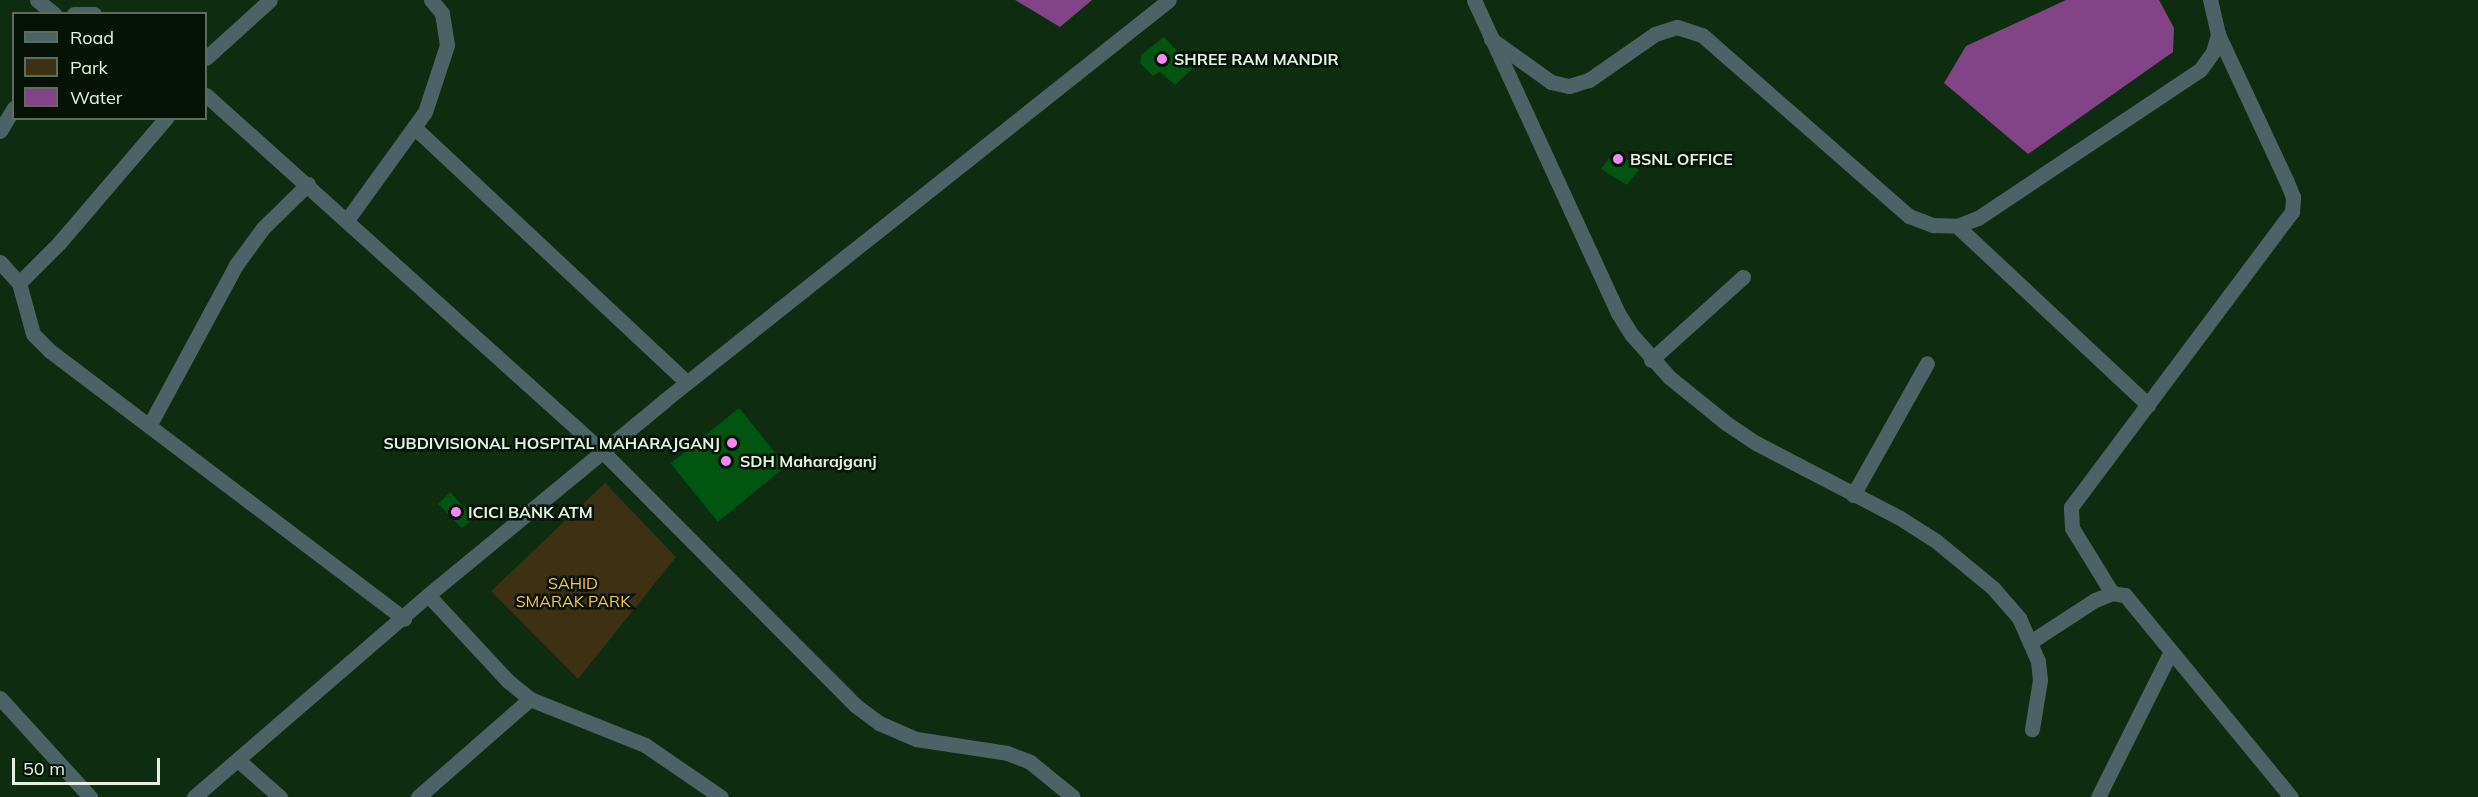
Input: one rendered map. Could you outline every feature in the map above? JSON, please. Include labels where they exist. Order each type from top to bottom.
[{"type":"street","points":[[37,0],[52,12]]},
{"type":"street","points":[[207,57],[270,0]]},
{"type":"street","points":[[347,220],[425,112],[447,45],[447,28],[431,0]]},
{"type":"street","points":[[194,797],[404,619],[428,595],[686,382],[1169,0]]},
{"type":"street","points":[[1474,0],[1618,313],[1651,360],[1694,400],[1726,423],[1936,541],[1993,588],[2032,641],[2040,680],[2032,729]]},
{"type":"street","points":[[2112,592],[2072,528],[2069,516],[2078,495],[2292,212],[2293,197],[2218,34],[2210,0]]},
{"type":"street","points":[[1490,38],[1551,82],[1569,86],[1589,80],[1655,34],[1677,27],[1702,35],[1909,216],[1933,225],[1957,226],[1978,218],[2200,70],[2213,52],[2218,34]]},
{"type":"street","points":[[207,96],[308,184],[603,452],[855,705],[879,723],[916,739],[1007,753],[1030,762],[1073,797]]},
{"type":"street","points":[[0,131],[12,111]]},
{"type":"street","points":[[19,283],[164,120]]},
{"type":"street","points":[[415,128],[686,382]]},
{"type":"street","points":[[149,426],[236,265],[263,228],[308,184]]},
{"type":"street","points":[[1957,226],[2148,405]]},
{"type":"street","points":[[0,262],[19,283],[33,334],[149,426],[404,619]]},
{"type":"street","points":[[1651,360],[1743,277]]},
{"type":"street","points":[[1853,495],[1927,363]]},
{"type":"street","points":[[2032,641],[2112,592],[2125,595],[2291,797]]},
{"type":"street","points":[[428,595],[508,681],[530,699],[645,745],[721,797]]},
{"type":"street","points":[[2098,797],[2171,651]]},
{"type":"street","points":[[0,698],[90,797]]},
{"type":"street","points":[[418,797],[530,699]]},
{"type":"street","points":[[239,761],[280,797]]},
{"type":"green space","name":"SAHID SMARAK PARK","points":[[605,483],[676,557],[578,679],[491,591]]},
{"type":"water","points":[[1015,0],[1092,0],[1060,27]]},
{"type":"water","points":[[2066,0],[2159,0],[2174,28],[2173,52],[2028,154],[1944,83],[1966,46]]},
{"type":"building","name":"SHREE RAM MANDIR","points":[[1164,37],[1193,68],[1175,85],[1160,72],[1153,76],[1140,63],[1141,55]]},
{"type":"building","name":"BSNL OFFICE","points":[[1616,150],[1639,170],[1627,185],[1601,169]]},
{"type":"building","points":[[739,408],[786,466],[718,522],[671,463]]},
{"type":"building","name":"ICICI BANK ATM","points":[[450,492],[474,519],[462,528],[438,504]]},
{"type":"place","name":"SHREE RAM MANDIR","points":[[1162,59]]},
{"type":"place","name":"BSNL OFFICE","points":[[1618,159]]},
{"type":"place","name":"SUBDIVISIONAL HOSPITAL MAHARAJGANJ","points":[[732,443]]},
{"type":"place","name":"SDH Maharajganj","points":[[726,461]]},
{"type":"place","name":"ICICI BANK ATM","points":[[456,512]]}]
